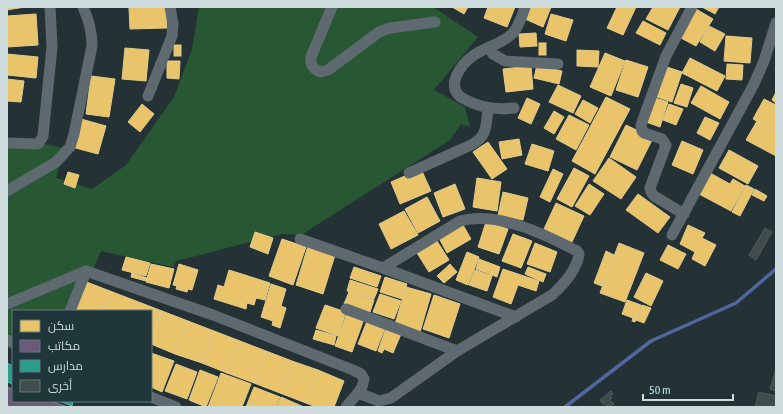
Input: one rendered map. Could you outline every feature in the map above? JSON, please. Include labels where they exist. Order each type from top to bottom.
[{"type":"street","points":[[7,143],[36,144],[43,136],[52,47],[50,7]]},
{"type":"street","points":[[7,191],[56,162],[70,147],[76,127],[92,46],[92,34],[89,21],[83,7]]},
{"type":"street","points":[[148,96],[172,36],[173,24],[170,7]]},
{"type":"street","points":[[332,7],[310,61],[313,68],[320,72],[328,70],[379,32],[390,28],[435,22]]},
{"type":"street","points":[[514,108],[488,108],[480,106],[460,97],[455,90],[454,85],[456,75],[466,62],[474,55],[504,40],[516,30],[525,7]]},
{"type":"street","points":[[684,214],[654,196],[651,192],[650,188],[666,145],[662,139],[642,131],[641,125],[666,56],[692,7]]},
{"type":"street","points":[[672,235],[754,84],[764,61],[776,23]]},
{"type":"street","points":[[489,47],[493,54],[505,62],[558,64]]},
{"type":"street","points":[[409,173],[471,145],[480,139],[485,130],[488,108]]},
{"type":"street","points":[[358,393],[375,400],[388,399],[457,351],[552,295],[562,286],[575,266],[579,255],[577,251],[555,240],[522,227],[483,218],[471,218],[460,221],[383,268]]},
{"type":"street","points":[[300,239],[516,317]]},
{"type":"street","points":[[7,304],[86,271],[212,315],[361,374],[364,379],[362,386],[346,407]]},
{"type":"street","points":[[70,310],[86,271]]},
{"type":"street","points":[[346,309],[457,351]]},
{"type":"street","points":[[152,397],[176,407]]},
{"type":"green space","points":[[199,7],[433,7],[478,37],[434,90],[465,107],[470,127],[461,124],[450,140],[301,235],[282,234],[176,261],[173,267],[101,251],[76,310],[12,310],[12,350],[7,347],[7,148],[31,149],[40,147],[44,144],[64,148],[56,178],[92,189],[126,165],[174,97],[192,49]]},
{"type":"building: سكن","points":[[7,7],[25,7],[7,10]]},
{"type":"building: سكن","points":[[166,7],[167,28],[130,29],[129,8]]},
{"type":"building: سكن","points":[[452,7],[468,7],[464,14]]},
{"type":"building: سكن","points":[[488,7],[515,7],[507,27],[484,18]]},
{"type":"building: سكن","points":[[530,7],[551,7],[543,27],[525,19]]},
{"type":"building: سكن","points":[[617,7],[636,7],[623,35],[607,28]]},
{"type":"building: سكن","points":[[653,7],[680,7],[668,30],[646,19]]},
{"type":"building: سكن","points":[[702,7],[719,7],[715,14]]},
{"type":"building: سكن","points":[[696,9],[713,19],[696,46],[679,37]]},
{"type":"building: سكن","points":[[36,14],[38,45],[7,47],[7,16]]},
{"type":"building: سكن","points":[[551,14],[573,20],[566,41],[545,34]]},
{"type":"building: سكن","points":[[643,21],[666,33],[660,45],[636,33]]},
{"type":"building: سكن","points":[[709,26],[725,34],[715,51],[700,42]]},
{"type":"building: سكن","points":[[536,33],[537,46],[520,47],[519,34]]},
{"type":"building: سكن","points":[[726,36],[752,38],[750,63],[724,61]]},
{"type":"building: سكن","points":[[539,43],[546,43],[546,55],[539,55]]},
{"type":"building: سكن","points":[[174,45],[181,45],[181,56],[174,56]]},
{"type":"building: سكن","points":[[125,48],[149,50],[146,81],[122,79]]},
{"type":"building: سكن","points":[[577,50],[599,51],[598,67],[577,66]]},
{"type":"building: سكن","points":[[605,53],[625,61],[611,96],[590,87]]},
{"type":"building: سكن","points":[[7,54],[38,57],[36,78],[7,75]]},
{"type":"building: سكن","points":[[690,58],[725,76],[717,91],[682,73]]},
{"type":"building: سكن","points":[[626,60],[648,67],[638,97],[616,90]]},
{"type":"building: سكن","points":[[167,61],[180,61],[179,79],[167,78]]},
{"type":"building: سكن","points":[[727,64],[743,65],[742,80],[726,79]]},
{"type":"building: سكن","points":[[537,65],[562,71],[559,84],[534,78]]},
{"type":"building: سكن","points":[[531,66],[533,89],[506,92],[503,69]]},
{"type":"building: سكن","points":[[667,67],[682,72],[672,102],[657,97]]},
{"type":"building: سكن","points":[[91,76],[115,79],[109,117],[86,114]]},
{"type":"building: سكن","points":[[7,79],[24,81],[21,102],[7,101]]},
{"type":"building: سكن","points":[[681,84],[693,88],[687,107],[674,103]]},
{"type":"building: سكن","points":[[558,85],[581,96],[573,113],[549,102]]},
{"type":"building: سكن","points":[[701,86],[729,102],[720,119],[691,103]]},
{"type":"building: سكن","points":[[776,92],[776,103],[772,100]]},
{"type":"building: سكن","points":[[606,97],[630,109],[595,174],[572,161]]},
{"type":"building: سكن","points":[[527,98],[540,104],[531,124],[518,118]]},
{"type":"building: سكن","points":[[655,98],[668,102],[660,127],[646,122]]},
{"type":"building: سكن","points":[[764,99],[776,105],[776,131],[753,119]]},
{"type":"building: سكن","points":[[583,100],[598,108],[590,123],[575,114]]},
{"type":"building: سكن","points":[[142,104],[154,114],[140,132],[128,122]]},
{"type":"building: سكن","points":[[669,104],[683,109],[676,125],[663,120]]},
{"type":"building: سكن","points":[[554,111],[564,117],[554,134],[544,128]]},
{"type":"building: سكن","points":[[569,115],[589,125],[576,150],[556,139]]},
{"type":"building: سكن","points":[[705,117],[719,123],[710,140],[697,133]]},
{"type":"building: سكن","points":[[81,119],[106,126],[98,154],[72,147]]},
{"type":"building: سكن","points":[[757,121],[776,131],[776,156],[746,140]]},
{"type":"building: سكن","points":[[626,125],[653,138],[637,170],[610,157]]},
{"type":"building: سكن","points":[[519,139],[522,155],[502,159],[499,142]]},
{"type":"building: سكن","points":[[682,141],[703,150],[693,174],[672,165]]},
{"type":"building: سكن","points":[[488,142],[507,169],[492,179],[473,152]]},
{"type":"building: سكن","points":[[532,144],[554,151],[548,171],[525,164]]},
{"type":"building: سكن","points":[[729,150],[758,166],[748,184],[719,168]]},
{"type":"building: سكن","points":[[609,158],[636,177],[621,199],[593,181]]},
{"type":"building: سكن","points":[[574,168],[589,176],[572,207],[557,199]]},
{"type":"building: سكن","points":[[421,169],[431,191],[400,204],[391,182]]},
{"type":"building: سكن","points":[[553,169],[563,174],[550,202],[540,197]]},
{"type":"building: سكن","points":[[68,172],[79,175],[75,188],[64,184]]},
{"type":"building: سكن","points":[[710,173],[730,184],[733,179],[745,186],[731,211],[699,194]]},
{"type":"building: سكن","points":[[477,178],[501,182],[497,211],[473,207]]},
{"type":"building: سكن","points":[[455,184],[465,209],[443,217],[434,193]]},
{"type":"building: سكن","points":[[589,184],[604,194],[590,215],[575,206]]},
{"type":"building: سكن","points":[[746,185],[754,189],[740,216],[732,212]]},
{"type":"building: سكن","points":[[755,189],[767,196],[764,201],[752,195]]},
{"type":"building: سكن","points":[[503,192],[528,198],[523,220],[498,215]]},
{"type":"building: سكن","points":[[638,194],[670,217],[658,233],[626,210]]},
{"type":"building: سكن","points":[[427,197],[440,221],[418,233],[405,209]]},
{"type":"building: سكن","points":[[556,203],[584,216],[572,242],[544,229]]},
{"type":"building: سكن","points":[[404,211],[418,235],[391,249],[379,224]]},
{"type":"building: سكن","points":[[486,222],[508,229],[499,254],[478,247]]},
{"type":"building: سكن","points":[[463,225],[471,239],[447,253],[439,238]]},
{"type":"building: سكن","points":[[688,225],[705,233],[702,238],[716,245],[705,266],[692,259],[695,252],[680,244]]},
{"type":"building: سكن","points":[[255,232],[273,238],[268,254],[250,247]]},
{"type":"building: سكن","points":[[513,234],[532,241],[521,268],[502,261]]},
{"type":"building: سكن","points":[[282,239],[306,247],[293,285],[269,276]]},
{"type":"building: سكن","points":[[437,241],[449,260],[429,272],[417,253]]},
{"type":"building: سكن","points":[[535,243],[557,252],[550,272],[527,264]]},
{"type":"building: سكن","points":[[619,243],[644,253],[625,302],[600,293]]},
{"type":"building: سكن","points":[[668,245],[686,254],[678,269],[660,260]]},
{"type":"building: سكن","points":[[308,246],[335,255],[323,294],[296,285]]},
{"type":"building: سكن","points":[[606,251],[614,255],[602,286],[594,283]]},
{"type":"building: سكن","points":[[467,252],[479,257],[468,285],[456,280]]},
{"type":"building: سكن","points":[[126,257],[150,263],[146,276],[122,270]]},
{"type":"building: سكن","points":[[479,259],[500,267],[497,277],[476,269]]},
{"type":"building: سكن","points":[[151,264],[174,269],[169,288],[146,282]]},
{"type":"building: سكن","points":[[179,264],[198,270],[192,290],[188,289],[187,292],[176,289],[177,286],[173,285]]},
{"type":"building: سكن","points":[[450,264],[457,272],[444,283],[437,276]]},
{"type":"building: سكن","points":[[354,267],[381,276],[377,287],[350,278]]},
{"type":"building: سكن","points":[[528,267],[546,274],[543,282],[525,274]]},
{"type":"building: سكن","points":[[503,269],[539,281],[536,291],[518,285],[511,304],[493,297]]},
{"type":"building: سكن","points":[[229,270],[270,283],[265,300],[256,298],[254,305],[247,303],[246,309],[214,299],[218,285],[224,287]]},
{"type":"building: سكن","points":[[475,270],[492,276],[487,291],[469,285]]},
{"type":"building: سكن","points":[[132,273],[147,278],[146,281],[131,277]]},
{"type":"building: سكن","points":[[646,273],[663,281],[651,306],[634,297]]},
{"type":"building: سكن","points":[[385,277],[407,284],[402,299],[380,292]]},
{"type":"building: سكن","points":[[350,280],[378,289],[374,299],[347,291]]},
{"type":"building: سكن","points":[[84,281],[110,291],[102,310],[73,310]]},
{"type":"building: سكن","points":[[271,284],[286,289],[281,306],[286,308],[280,328],[272,325],[273,321],[261,317]]},
{"type":"building: سكن","points":[[406,287],[431,294],[420,332],[395,324]]},
{"type":"building: سكن","points":[[110,291],[136,301],[132,310],[102,310]]},
{"type":"building: سكن","points":[[349,292],[374,300],[370,312],[344,304]]},
{"type":"building: سكن","points":[[380,294],[401,301],[394,319],[373,312]]},
{"type":"building: سكن","points":[[434,295],[460,304],[449,338],[423,329]]},
{"type":"building: سكن","points":[[627,300],[641,305],[635,322],[632,321],[633,318],[622,314]]},
{"type":"building: سكن","points":[[136,301],[162,311],[152,337],[152,310],[132,310]]},
{"type":"building: سكن","points":[[325,305],[346,312],[338,336],[316,328]]},
{"type":"building: سكن","points":[[642,305],[651,308],[644,323],[636,320]]},
{"type":"building: سكن","points":[[162,311],[188,321],[175,354],[152,344],[152,337]]},
{"type":"building: سكن","points":[[347,313],[364,319],[352,352],[335,346]]},
{"type":"building: سكن","points":[[188,321],[214,331],[202,363],[175,354]]},
{"type":"building: سكن","points":[[367,321],[385,328],[376,351],[358,344]]},
{"type":"building: سكن","points":[[386,328],[401,334],[393,353],[384,349],[382,353],[378,351]]},
{"type":"building: سكن","points":[[316,330],[336,336],[334,345],[313,339]]},
{"type":"building: سكن","points":[[214,331],[240,341],[227,373],[202,363]]},
{"type":"building: سكن","points":[[240,341],[266,351],[254,383],[227,373]]},
{"type":"building: سكن","points":[[266,351],[292,361],[280,393],[254,383]]},
{"type":"building: سكن","points":[[152,353],[174,361],[162,392],[152,387]]},
{"type":"building: سكن","points":[[292,361],[318,370],[306,403],[280,393]]},
{"type":"building: سكن","points":[[176,364],[197,372],[187,399],[165,391]]},
{"type":"building: سكن","points":[[200,370],[218,377],[206,407],[189,400]]},
{"type":"building: سكن","points":[[318,370],[344,381],[334,407],[316,407],[306,403]]},
{"type":"building: سكن","points":[[221,373],[251,384],[242,407],[208,407]]},
{"type":"building: سكن","points":[[254,387],[280,397],[276,407],[246,407]]},
{"type":"building: سكن","points":[[281,397],[304,407],[277,407]]},
{"type":"building: مكاتب","points":[[7,387],[12,389],[12,402],[53,402],[68,407],[7,407]]},
{"type":"building: مدارس","points":[[7,363],[12,366],[12,384],[7,382]]},
{"type":"building: مدارس","points":[[62,402],[73,402],[72,406]]},
{"type":"building: أخرى","points":[[765,228],[772,232],[756,260],[749,255]]},
{"type":"building: أخرى","points":[[776,369],[776,391],[770,389]]},
{"type":"building: أخرى","points":[[611,391],[613,394],[610,396],[612,398],[604,405],[600,400]]},
{"type":"building: أخرى","points":[[759,392],[776,396],[776,407],[755,407]]},
{"type":"building: أخرى","points":[[611,401],[614,404],[610,407],[605,407]]},
{"type":"waterway","points":[[565,407],[651,341],[736,303],[776,269]]}]
